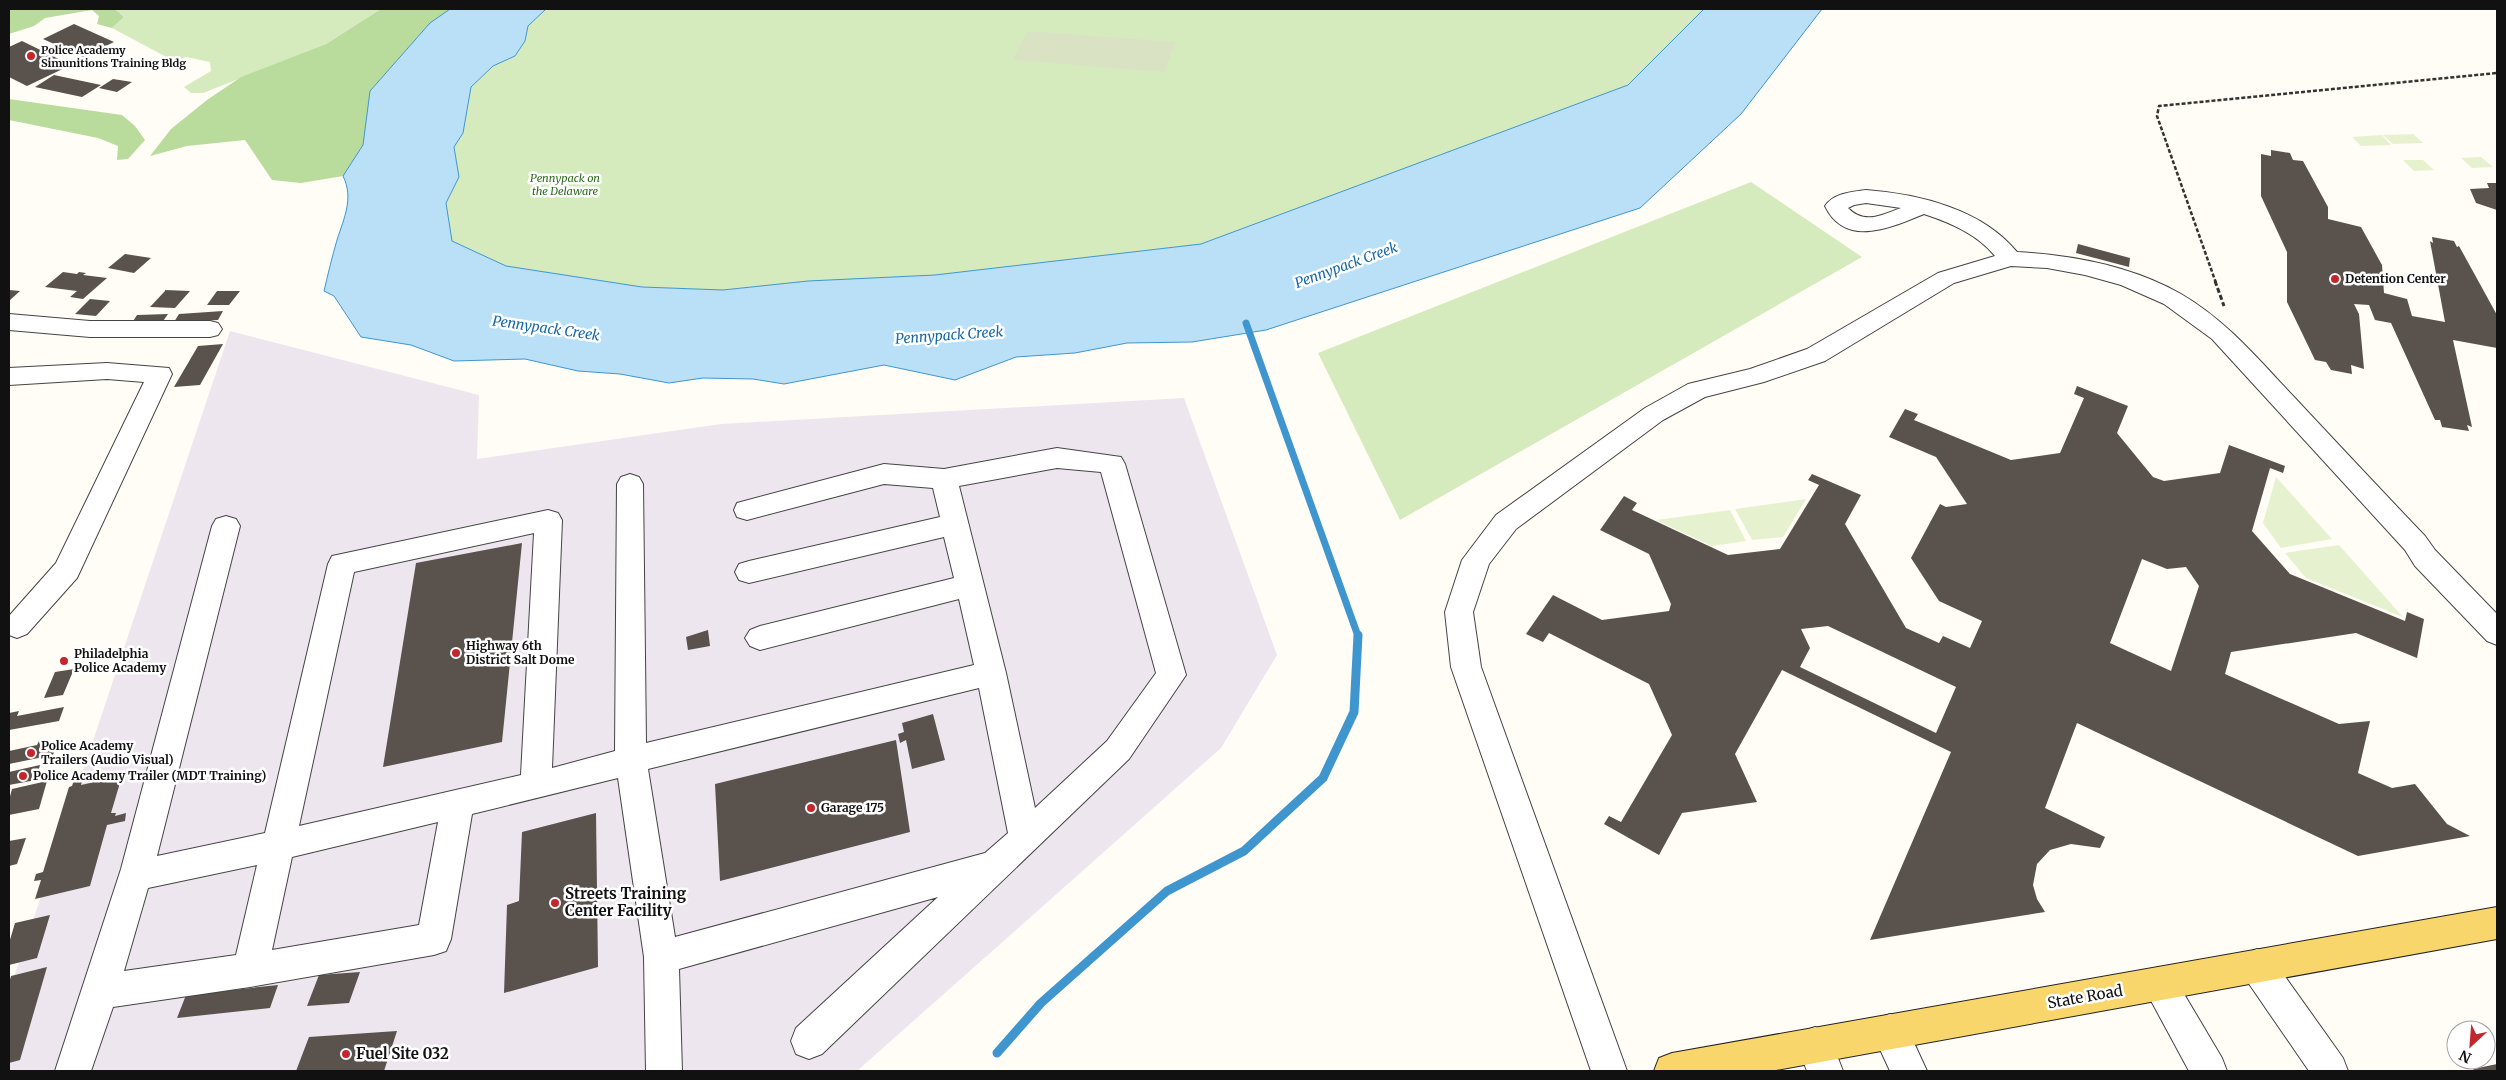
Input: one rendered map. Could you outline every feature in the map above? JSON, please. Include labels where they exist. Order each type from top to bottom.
[{"type":"main road","name":"State Road","points":[[1672,1071],[1820,1058],[1890,1032],[2497,923]]},
{"type":"lane","points":[[1923,207],[1966,222],[1986,233],[2010,259]]},
{"type":"lane","points":[[1609,1071],[1466,667],[1459,612],[1476,560],[1506,522],[1654,414],[1697,390],[1755,376],[1816,355],[1946,278],[2010,259],[2047,261],[2087,268],[2129,280],[2172,299],[2220,333],[2415,544],[2425,558],[2497,633]]},
{"type":"lane","points":[[9,322],[90,328],[210,329]]},
{"type":"lane","points":[[9,376],[107,371],[160,374],[67,570],[12,632]]},
{"type":"lane","points":[[747,510],[884,474],[944,479],[1057,458],[1112,464],[1171,675],[1118,750],[809,1041]]},
{"type":"lane","points":[[944,479],[990,673],[1025,838]]},
{"type":"lane","points":[[630,484],[631,760],[661,957],[664,1071]]},
{"type":"lane","points":[[250,970],[280,845],[342,564],[548,520],[536,785]]},
{"type":"lane","points":[[749,572],[955,524]]},
{"type":"lane","points":[[73,1071],[102,991],[137,875],[226,526]]},
{"type":"lane","points":[[760,638],[969,585]]},
{"type":"lane","points":[[137,875],[280,845],[596,771],[631,760],[990,673]]},
{"type":"lane","points":[[102,991],[250,970],[434,939],[458,803]]},
{"type":"lane","points":[[661,957],[995,866]]},
{"type":"lane","points":[[2258,966],[2330,1071]]},
{"type":"lane","points":[[2159,984],[2209,1071]]},
{"type":"lane","points":[[1890,1032],[1909,1071]]},
{"type":"path","points":[[2220,333],[2228,319],[2157,116],[2159,106],[2497,73]]},
{"type":"shaded area","points":[[230,331],[479,395],[477,459],[721,424],[1184,398],[1277,655],[1221,748],[857,1071],[9,1071],[9,992]]},
{"type":"green space","points":[[9,9],[115,9],[124,17],[112,28],[97,24],[99,16],[92,10],[45,18],[34,26],[9,34]]},
{"type":"green space","points":[[115,9],[381,9],[326,44],[203,93],[191,93],[184,87],[211,71],[210,62],[186,57],[174,61],[112,28],[124,17]]},
{"type":"green space","points":[[381,9],[450,9],[430,23],[370,91],[363,145],[343,176],[301,183],[272,180],[245,140],[187,146],[150,156],[171,129],[207,100],[241,77],[326,44]]},
{"type":"green space","name":"Pennypack on the Delaware","points":[[546,9],[1704,9],[1628,85],[1201,244],[935,275],[808,281],[723,290],[642,287],[506,266],[452,241],[446,203],[459,177],[454,147],[463,133],[471,87],[493,66],[515,56],[525,41],[528,26]]},
{"type":"green space","points":[[1027,31],[1175,42],[1165,72],[1013,60]]},
{"type":"green space","points":[[9,99],[122,115],[135,126],[145,140],[128,159],[117,160],[118,146],[98,138],[9,120]]},
{"type":"green space","points":[[2413,134],[2423,143],[2393,144],[2383,135]]},
{"type":"green space","points":[[2382,135],[2391,145],[2361,146],[2352,137]]},
{"type":"green space","points":[[2481,157],[2493,167],[2472,168],[2461,158]]},
{"type":"green space","points":[[2403,160],[2423,160],[2434,170],[2414,171]]},
{"type":"green space","points":[[1751,182],[1862,257],[1400,520],[1318,353]]},
{"type":"green space","points":[[2276,477],[2332,539],[2281,548],[2263,523]]},
{"type":"green space","points":[[1806,499],[1783,537],[1752,540],[1735,509]]},
{"type":"green space","points":[[1730,510],[1746,541],[1712,546],[1656,520]]},
{"type":"green space","points":[[2339,545],[2403,617],[2306,578],[2285,553]]},
{"type":"water","name":"Pennypack Creek","points":[[450,9],[546,9],[528,26],[525,41],[515,56],[493,66],[471,87],[463,133],[454,147],[459,177],[446,203],[452,241],[506,266],[642,287],[723,290],[808,281],[935,275],[1201,244],[1628,85],[1704,9],[1822,9],[1741,114],[1640,208],[1266,330],[1192,342],[1127,343],[1075,353],[1016,357],[955,380],[884,365],[784,384],[753,379],[703,378],[669,383],[620,374],[578,371],[525,359],[454,361],[411,345],[361,337],[334,296],[324,291],[347,208],[348,192],[343,176],[363,145],[370,91],[430,23]]},
{"type":"building","points":[[74,24],[114,42],[83,57],[43,39]]},
{"type":"building","name":"Police Academy Simunitions Training Bldg","points":[[22,41],[71,65],[27,86],[9,77],[9,47]]},
{"type":"building","points":[[54,75],[101,85],[82,97],[35,87]]},
{"type":"building","points":[[113,79],[132,82],[117,92],[99,88]]},
{"type":"building","name":"Detention Center","points":[[2271,150],[2290,153],[2293,160],[2303,161],[2328,207],[2328,219],[2361,227],[2382,265],[2384,293],[2407,299],[2412,316],[2445,322],[2430,241],[2433,243],[2432,237],[2454,241],[2457,247],[2459,246],[2497,315],[2497,348],[2453,340],[2472,427],[2467,425],[2469,431],[2442,427],[2440,420],[2435,420],[2391,323],[2375,320],[2369,305],[2354,304],[2359,314],[2364,369],[2351,365],[2352,374],[2331,370],[2326,362],[2315,360],[2287,302],[2287,252],[2261,196],[2261,154],[2271,156]]},
{"type":"building","points":[[2487,183],[2497,183],[2497,210],[2476,203],[2470,189],[2489,188]]},
{"type":"building","points":[[2078,244],[2130,258],[2129,267],[2076,253]]},
{"type":"building","points":[[125,254],[151,258],[134,273],[108,268]]},
{"type":"building","points":[[63,272],[77,274],[79,272],[86,273],[83,275],[107,278],[83,299],[70,297],[77,291],[45,287]]},
{"type":"building","points":[[9,290],[20,291],[9,301]]},
{"type":"building","points":[[165,291],[190,291],[175,308],[150,307]]},
{"type":"building","points":[[217,291],[240,291],[229,305],[207,305]]},
{"type":"building","points":[[90,299],[110,301],[96,316],[75,314]]},
{"type":"building","points":[[223,311],[218,320],[174,322],[179,314]]},
{"type":"building","points":[[168,314],[161,324],[130,326],[137,315]]},
{"type":"building","points":[[223,344],[200,385],[174,387],[198,346]]},
{"type":"building","points":[[2077,386],[2128,406],[2117,433],[2153,477],[2164,481],[2220,473],[2229,445],[2285,466],[2283,473],[2270,468],[2252,531],[2290,574],[2405,621],[2407,612],[2424,619],[2417,658],[2356,633],[2231,652],[2225,674],[2339,724],[2370,721],[2358,773],[2392,788],[2415,784],[2447,824],[2470,836],[2358,856],[2077,723],[2045,808],[2105,837],[2100,848],[2071,844],[2050,850],[2037,864],[2033,885],[2037,899],[2045,912],[1870,940],[1951,752],[1782,670],[1735,754],[1757,802],[1682,813],[1659,855],[1604,824],[1609,816],[1621,822],[1672,735],[1649,684],[1549,633],[1543,642],[1526,634],[1553,595],[1602,620],[1669,611],[1671,604],[1649,554],[1600,530],[1624,496],[1637,503],[1632,510],[1728,555],[1780,549],[1819,485],[1808,480],[1812,474],[1861,495],[1845,524],[1906,628],[1939,643],[1943,636],[1970,648],[1982,621],[1939,601],[1911,558],[1940,504],[1946,507],[1967,504],[1936,457],[1889,437],[1905,409],[1918,414],[1914,420],[2011,460],[2060,453],[2084,398],[2074,394]],"holes":[[[2142,559],[2167,569],[2186,567],[2199,586],[2171,671],[2110,643]],[[1828,626],[1956,687],[1936,733],[1800,667],[1810,648],[1801,629]]]},
{"type":"building","name":"Highway 6th District Salt Dome","points":[[522,543],[502,742],[383,767],[416,563]]},
{"type":"building","points":[[708,630],[710,646],[688,650],[686,637]]},
{"type":"building","points":[[74,669],[63,695],[44,698],[55,672]]},
{"type":"building","points":[[64,707],[59,721],[9,730],[9,713],[19,711],[17,716]]},
{"type":"building","points":[[933,714],[945,760],[912,769],[906,740],[900,743],[898,734],[904,732],[902,723]]},
{"type":"building","name":"Police Academy Trailers (Audio Visual)","points":[[45,740],[44,744],[58,741],[53,755],[9,764],[9,751],[37,745],[39,741]]},
{"type":"building","name":"Garage 175","points":[[896,740],[910,832],[720,881],[715,784]]},
{"type":"building","name":"Police Academy Trailer (MDT Training)","points":[[40,765],[36,780],[9,785],[9,772]]},
{"type":"building","points":[[122,776],[111,813],[116,813],[115,816],[126,813],[125,821],[107,825],[90,886],[35,899],[41,880],[34,881],[36,874],[43,872],[69,787],[72,786],[74,780],[83,778],[81,785]]},
{"type":"building","points":[[47,781],[39,809],[9,815],[9,800],[12,789]]},
{"type":"building","name":"Streets Training Center Facility","points":[[596,813],[598,967],[504,993],[507,905],[519,901],[522,832]]},
{"type":"building","points":[[26,838],[17,864],[9,866],[9,841]]},
{"type":"building","points":[[50,915],[37,958],[9,965],[9,943],[15,923]]},
{"type":"building","points":[[47,967],[20,1060],[9,1063],[9,983],[11,976]]},
{"type":"building","points":[[360,972],[349,1003],[307,1006],[319,975]]},
{"type":"building","points":[[278,985],[270,1008],[177,1018],[186,995]]},
{"type":"building","name":"Fuel Site 032","points":[[397,1031],[384,1071],[296,1071],[309,1037]]},
{"type":"building","points":[[2496,1064],[2497,1071],[2474,1070],[2496,1070]]},
{"type":"waterway","points":[[1246,323],[1358,636]]},
{"type":"waterway","points":[[997,1053],[1041,1003],[1167,891],[1244,851],[1323,778],[1354,712],[1358,636]]},
{"type":"place","name":"Police Academy Simunitions Training Bldg","points":[[31,56]]},
{"type":"place","name":"Detention Center","points":[[2335,279]]},
{"type":"place","name":"Highway 6th District Salt Dome","points":[[456,653]]},
{"type":"place","name":"Philadelphia Police Academy","points":[[64,661]]},
{"type":"place","name":"Police Academy Trailers (Audio Visual)","points":[[31,753]]},
{"type":"place","name":"Police Academy Trailer (MDT Training)","points":[[23,776]]},
{"type":"place","name":"Garage 175","points":[[811,808]]},
{"type":"place","name":"Streets Training Center Facility","points":[[555,903]]},
{"type":"place","name":"Fuel Site 032","points":[[346,1054]]}]
